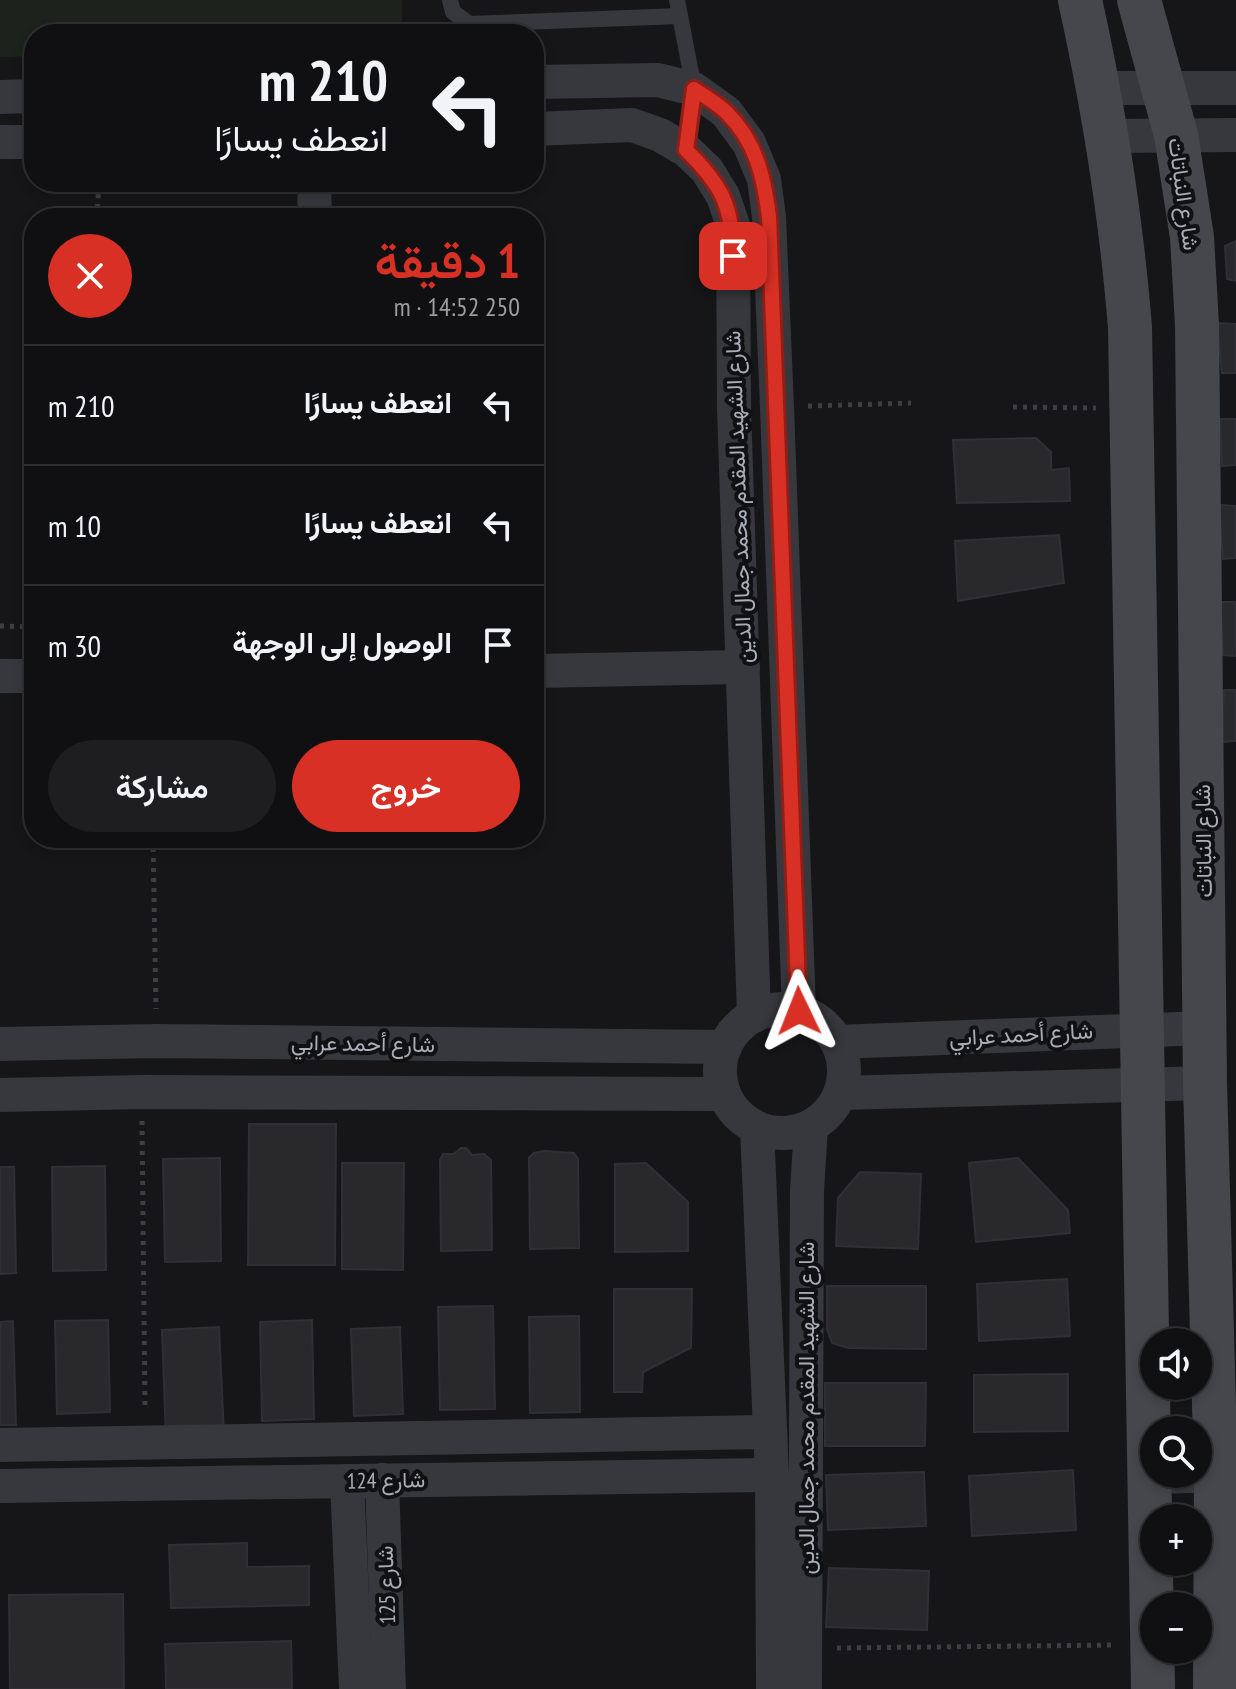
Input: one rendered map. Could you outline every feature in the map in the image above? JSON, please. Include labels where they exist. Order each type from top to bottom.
[{"type":"street","points":[[1080,0],[1108,136],[1124,246],[1133,409],[1149,1416]]},
{"type":"street","name":"شارع النباتات","points":[[1139,0],[1176,135],[1192,237],[1197,325],[1205,1083],[1226,1476],[1217,1526],[1215,1689]]},
{"type":"street","name":"شارع الشهيد المقدم محمد جمال الدين","points":[[544,82],[658,80],[694,89],[726,112],[749,143],[764,179],[769,217],[777,407],[799,1011]]},
{"type":"street","points":[[1099,88],[1236,88]]},
{"type":"street","points":[[0,97],[24,96]]},
{"type":"street","name":"شارع الشهيد المقدم محمد جمال الدين","points":[[544,129],[632,125],[660,135],[686,150],[707,170],[723,196],[733,225],[734,407],[754,1016]]},
{"type":"street","points":[[1108,136],[1236,135]]},
{"type":"street","points":[[0,142],[24,142]]},
{"type":"street","points":[[544,671],[743,667]]},
{"type":"street","points":[[0,676],[24,676]]},
{"type":"street","points":[[768,1011],[799,1011],[828,1028],[843,1059],[844,1076],[834,1106],[811,1127],[793,1133],[775,1133],[743,1120],[732,1108],[724,1094],[721,1062],[725,1047],[737,1029],[754,1016],[768,1011]]},
{"type":"street","name":"شارع أحمد عرابي","points":[[837,1042],[1205,1028]]},
{"type":"street","name":"شارع أحمد عرابي","points":[[0,1044],[156,1041],[725,1047]]},
{"type":"street","points":[[840,1093],[1205,1083]]},
{"type":"street","points":[[0,1095],[142,1092],[724,1094]]},
{"type":"street","name":"شارع الشهيد المقدم محمد جمال الدين","points":[[805,1689],[807,1191],[811,1127]]},
{"type":"street","name":"شارع الشهيد المقدم محمد جمال الدين","points":[[757,1128],[772,1475],[773,1689]]},
{"type":"street","name":"شارع 124","points":[[0,1445],[770,1432]]},
{"type":"street","name":"شارع 124","points":[[0,1486],[772,1475]]},
{"type":"street","name":"شارع 125","points":[[382,1480],[389,1689]]},
{"type":"street","name":"شارع 125","points":[[347,1481],[356,1689]]},
{"type":"street","points":[[1152,1664],[1153,1689]]},
{"type":"lane","points":[[450,0],[453,12],[469,24],[678,8],[694,89],[686,150]]},
{"type":"path","points":[[777,407],[911,403]]},
{"type":"path","points":[[1013,407],[1133,409]]},
{"type":"path","points":[[0,626],[24,627]]},
{"type":"path","points":[[153,848],[156,1041]]},
{"type":"path","points":[[142,1092],[145,1444]]},
{"type":"path","points":[[805,1648],[1140,1645]]},
{"type":"shaded area","points":[[0,0],[402,0],[402,24],[24,24],[24,56],[0,57]]},
{"type":"building","points":[[1236,241],[1236,281],[1227,279],[1225,246]]},
{"type":"building","points":[[1217,323],[1236,324],[1236,373],[1222,373]]},
{"type":"building","points":[[1220,419],[1236,419],[1236,465],[1222,466]]},
{"type":"building","points":[[1036,438],[1051,452],[1051,470],[1069,468],[1070,501],[957,503],[953,440]]},
{"type":"building","points":[[1219,505],[1236,506],[1236,558],[1223,559]]},
{"type":"building","points":[[1059,535],[1064,583],[958,601],[955,541]]},
{"type":"building","points":[[1220,602],[1236,602],[1236,656],[1223,655]]},
{"type":"building","points":[[1224,690],[1236,690],[1236,741],[1222,742]]},
{"type":"building","points":[[249,1124],[336,1124],[335,1265],[248,1265]]},
{"type":"building","points":[[466,1148],[472,1155],[484,1154],[491,1160],[492,1250],[441,1251],[440,1160],[443,1154],[454,1154]]},
{"type":"building","points":[[534,1153],[574,1153],[578,1159],[579,1248],[530,1249],[529,1158]]},
{"type":"building","points":[[220,1158],[221,1261],[165,1262],[163,1159]]},
{"type":"building","points":[[1018,1158],[1068,1210],[1070,1233],[976,1242],[969,1163]]},
{"type":"building","points":[[342,1163],[404,1163],[403,1270],[342,1269]]},
{"type":"building","points":[[646,1163],[688,1202],[688,1251],[615,1252],[615,1164]]},
{"type":"building","points":[[105,1166],[106,1270],[53,1271],[52,1167]]},
{"type":"building","points":[[0,1167],[14,1167],[16,1273],[0,1274]]},
{"type":"building","points":[[860,1172],[921,1174],[918,1249],[836,1246],[838,1198]]},
{"type":"building","points":[[1067,1279],[1070,1336],[979,1341],[977,1284]]},
{"type":"building","points":[[827,1286],[926,1286],[926,1349],[848,1348],[832,1343],[827,1329]]},
{"type":"building","points":[[614,1289],[692,1289],[691,1348],[643,1372],[642,1392],[614,1392]]},
{"type":"building","points":[[493,1306],[495,1409],[440,1410],[438,1307]]},
{"type":"building","points":[[579,1316],[580,1412],[530,1413],[529,1317]]},
{"type":"building","points":[[108,1320],[110,1412],[57,1414],[55,1321]]},
{"type":"building","points":[[312,1320],[314,1419],[262,1421],[260,1322]]},
{"type":"building","points":[[13,1321],[16,1425],[0,1425],[0,1322]]},
{"type":"building","points":[[219,1327],[224,1435],[166,1438],[162,1330]]},
{"type":"building","points":[[400,1327],[403,1414],[354,1416],[351,1329]]},
{"type":"building","points":[[1068,1374],[1068,1431],[974,1432],[974,1375]]},
{"type":"building","points":[[825,1383],[926,1383],[925,1446],[825,1446]]},
{"type":"building","points":[[1073,1470],[1076,1530],[972,1536],[969,1476]]},
{"type":"building","points":[[924,1472],[926,1526],[828,1530],[826,1475]]},
{"type":"building","points":[[247,1543],[247,1567],[309,1566],[309,1605],[171,1608],[169,1545]]},
{"type":"building","points":[[829,1568],[929,1571],[927,1630],[826,1627]]},
{"type":"building","points":[[123,1594],[124,1689],[10,1689],[9,1595]]},
{"type":"building","points":[[291,1641],[292,1689],[166,1689],[165,1644]]},
{"type":"route","points":[[733,256],[733,225],[723,196],[707,170],[686,150],[694,89],[726,112],[749,143],[764,179],[769,217],[799,1011]]}]
